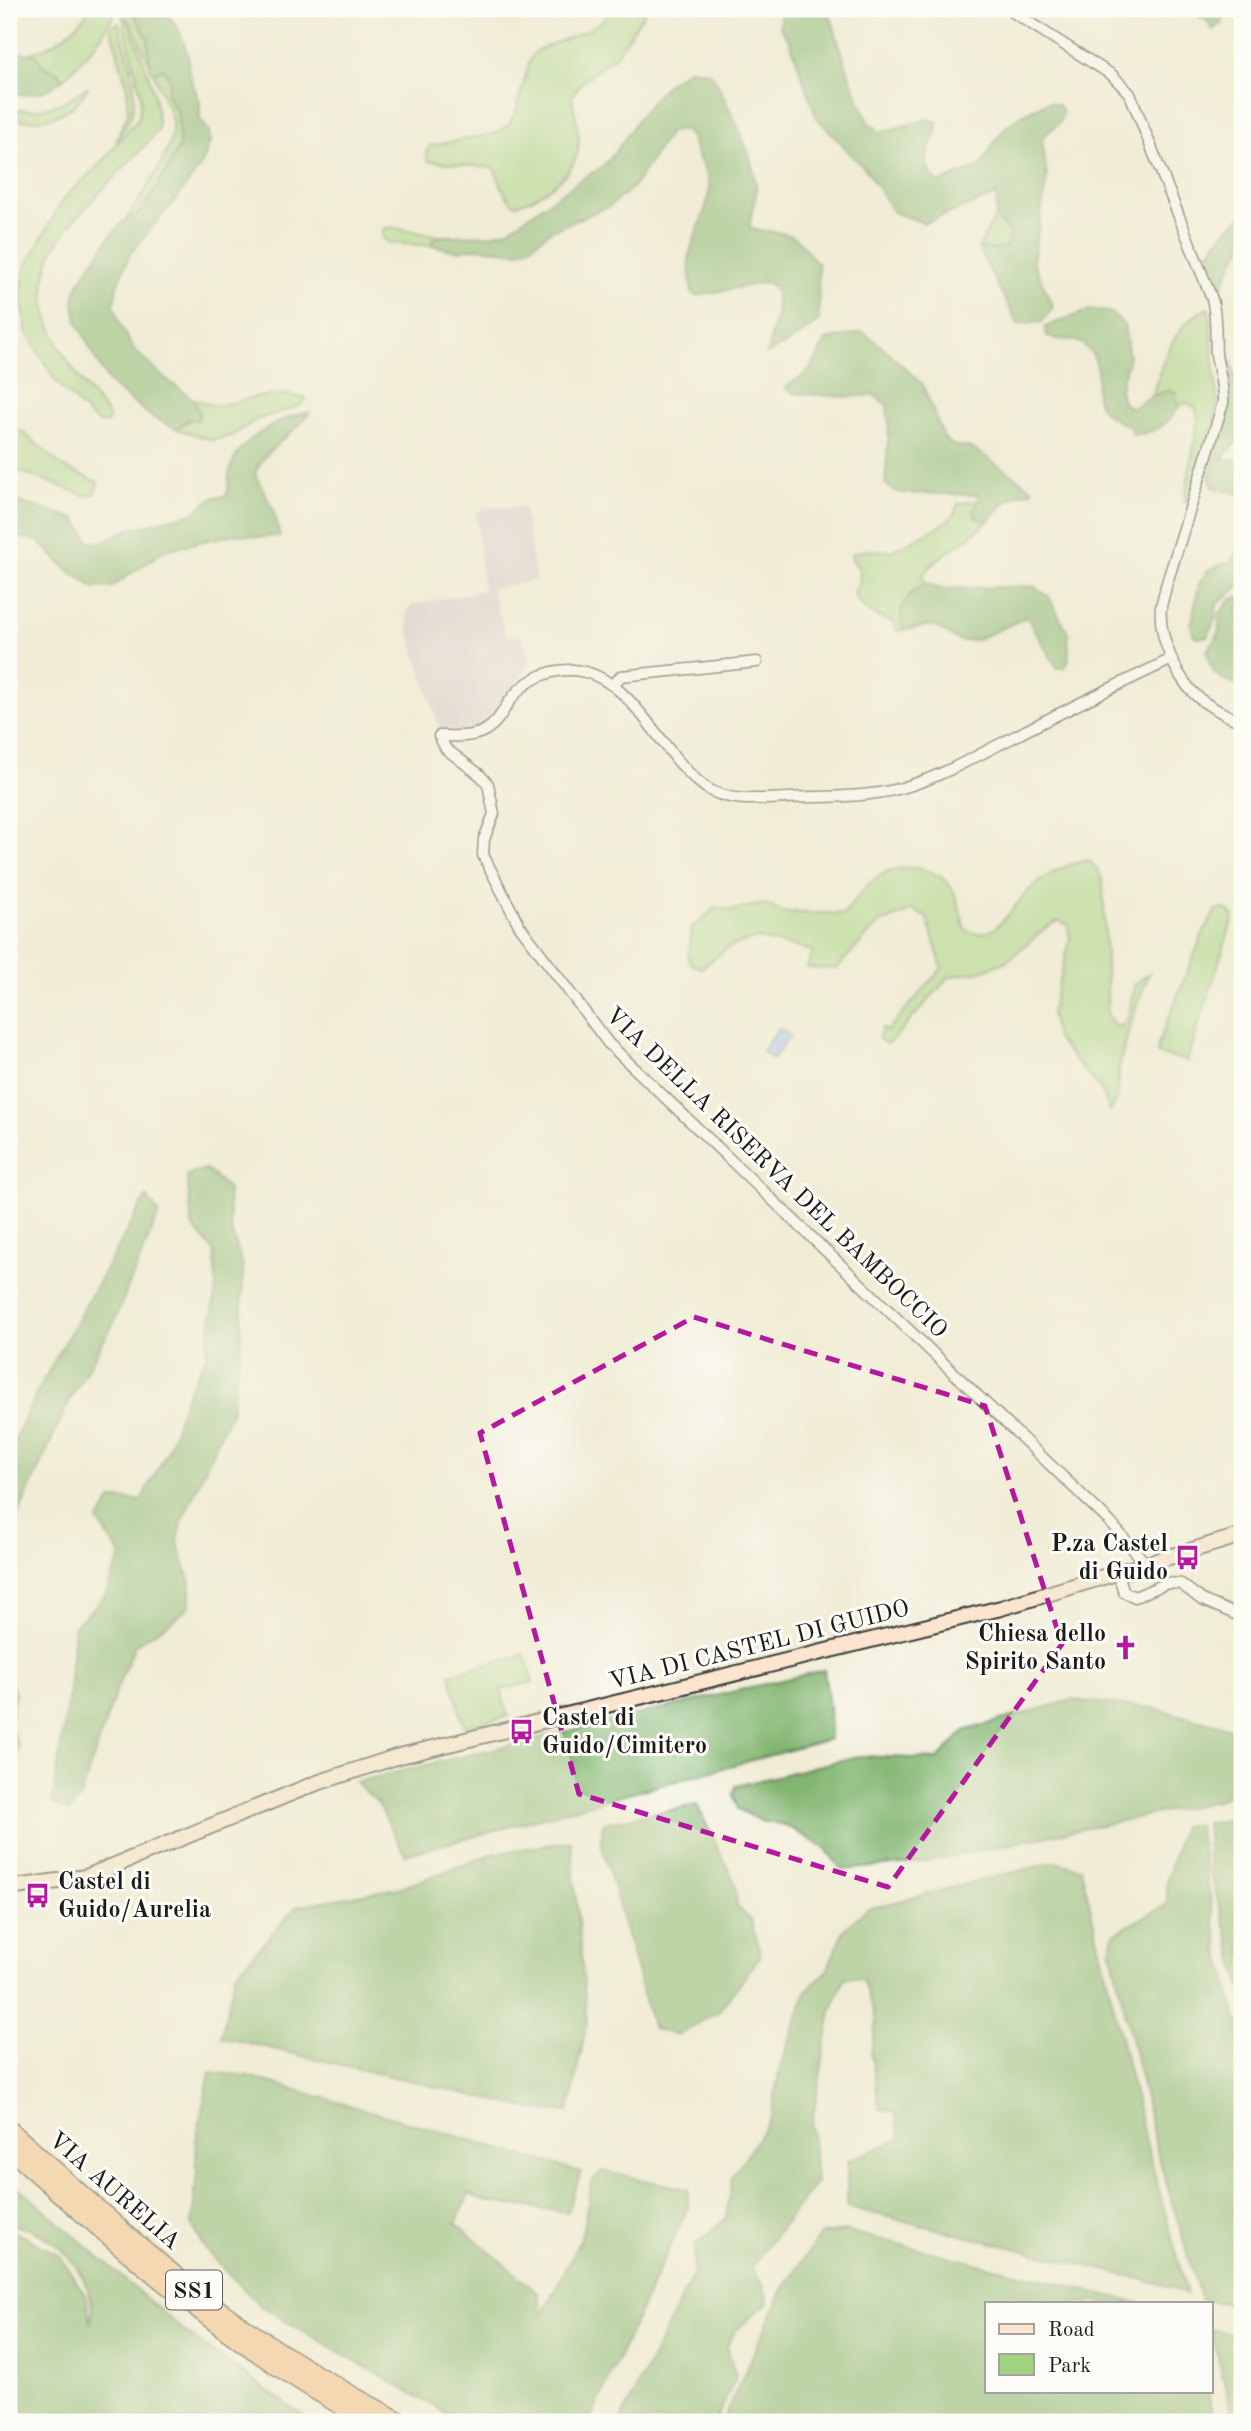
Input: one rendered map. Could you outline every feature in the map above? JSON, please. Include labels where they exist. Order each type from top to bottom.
[{"type":"highway","name":"VIA AURELIA","points":[[9,2130],[145,2250],[235,2322],[343,2393],[401,2422]]},
{"type":"highway","name":"VIA AURELIA","points":[[9,2148],[134,2259],[226,2331],[281,2370],[372,2422]]},
{"type":"street","points":[[1008,9],[1112,75],[1130,94],[1214,306],[1216,353],[1223,403],[1161,607],[1161,622],[1172,659],[1181,677],[1199,698],[1242,723]]},
{"type":"street","points":[[757,662],[621,676],[613,685],[692,776],[705,787],[718,794],[734,797],[782,798],[873,793],[914,784],[955,767],[1172,659]]},
{"type":"street","name":"VIA DELLA RISERVA DEL BAMBOCCIO","points":[[613,685],[586,672],[567,670],[547,673],[521,688],[499,719],[486,730],[471,735],[439,736],[446,749],[480,775],[489,788],[494,814],[484,839],[483,855],[519,925],[608,1043],[1109,1521],[1146,1564]]},
{"type":"street","name":"VIA DI CASTEL DI GUIDO","points":[[9,1888],[86,1877],[314,1784],[396,1757],[1000,1608],[1242,1535]]},
{"type":"street","points":[[1118,1574],[1124,1592],[1135,1597],[1167,1583],[1181,1584],[1202,1600],[1242,1617]]},
{"type":"highlighted area","points":[[694,1317],[985,1406],[1062,1644],[888,1887],[579,1794],[480,1433]]},
{"type":"shaded area","points":[[484,507],[524,507],[536,580],[491,589],[507,637],[521,634],[531,660],[492,722],[478,729],[457,733],[440,730],[409,631],[406,612],[413,605],[483,590],[476,514]]},
{"type":"green space","points":[[91,9],[116,10],[92,48],[62,80],[59,73],[43,66],[36,55],[30,53],[49,46],[64,36]]},
{"type":"green space","points":[[120,9],[131,9],[148,39],[149,63],[131,22],[122,15]]},
{"type":"green space","points":[[131,9],[164,9],[178,28],[188,55],[189,73],[200,103],[200,119],[209,131],[210,142],[203,162],[130,254],[117,285],[114,305],[121,326],[134,350],[193,399],[199,412],[198,420],[186,420],[177,429],[152,417],[112,386],[77,322],[74,302],[80,281],[112,234],[126,219],[142,210],[179,147],[178,114],[167,94],[170,80],[164,69],[154,73],[150,68],[148,39]]},
{"type":"green space","points":[[609,9],[647,9],[616,55],[581,83],[572,96],[578,130],[578,150],[570,169],[554,185],[534,198],[515,205],[507,197],[493,168],[428,161],[426,152],[430,146],[496,133],[508,125],[515,114],[530,60],[537,50],[588,30],[603,20]]},
{"type":"green space","points":[[780,9],[828,9],[868,122],[880,132],[929,119],[937,122],[927,161],[931,175],[939,183],[981,166],[1001,133],[1024,114],[1049,102],[1059,105],[1063,111],[1060,122],[1042,138],[1047,177],[1033,261],[1053,307],[1042,322],[1018,324],[978,248],[996,250],[1006,247],[1010,234],[996,216],[997,195],[924,223],[893,212],[867,171],[817,118],[790,42],[780,27]]},
{"type":"green space","points":[[1187,9],[1222,9],[1222,24],[1213,30],[1207,21]]},
{"type":"green space","points":[[123,19],[131,28],[149,78],[156,104],[158,130],[61,237],[49,261],[44,285],[46,308],[62,352],[109,418],[107,423],[100,423],[56,382],[27,333],[21,297],[25,268],[64,198],[101,163],[139,117],[141,96]]},
{"type":"green space","points":[[119,23],[132,71],[134,96],[130,119],[115,142],[128,113],[127,87],[111,29]]},
{"type":"green space","points":[[9,51],[36,55],[43,66],[59,73],[62,80],[37,93],[9,93]]},
{"type":"green space","points":[[164,69],[170,80],[171,103],[178,114],[179,146],[142,210],[126,219],[156,173],[172,135],[171,116],[154,73]]},
{"type":"green space","points":[[689,69],[709,72],[716,81],[745,144],[756,189],[750,227],[795,238],[818,263],[819,321],[796,338],[767,354],[777,310],[776,290],[767,282],[696,296],[692,293],[689,264],[691,250],[709,190],[708,179],[692,139],[683,131],[669,133],[634,186],[610,206],[552,230],[530,247],[518,252],[477,248],[457,251],[433,246],[432,240],[439,236],[490,235],[508,230],[601,168],[666,85]]},
{"type":"green space","points":[[88,86],[74,105],[55,116],[32,120],[9,119],[9,109],[41,109],[69,99]]},
{"type":"green space","points":[[996,216],[1010,234],[1006,247],[996,250],[978,248]]},
{"type":"green space","points":[[1242,216],[1242,249],[1218,291],[1211,288],[1207,280],[1203,269],[1204,260],[1219,239]]},
{"type":"green space","points":[[390,227],[439,236],[432,240],[433,246],[389,243],[383,238],[383,229]]},
{"type":"green space","points":[[1209,308],[1218,406],[1189,504],[1184,502],[1198,420],[1195,407],[1185,403],[1178,408],[1176,394],[1169,390],[1152,396],[1165,357],[1178,333],[1197,314]]},
{"type":"green space","points":[[1092,309],[1111,313],[1124,325],[1129,357],[1120,389],[1123,403],[1132,408],[1169,390],[1176,393],[1178,408],[1159,428],[1132,435],[1130,426],[1112,418],[1102,409],[1097,399],[1097,368],[1087,348],[1077,341],[1046,335],[1045,327]]},
{"type":"green space","points":[[863,332],[923,385],[944,438],[952,445],[972,448],[1033,489],[1032,492],[1013,497],[988,521],[976,518],[973,511],[979,495],[901,493],[892,490],[885,483],[889,426],[887,405],[873,395],[848,397],[793,393],[785,388],[808,371],[826,340]]},
{"type":"green space","points":[[1228,356],[1240,396],[1242,438],[1221,459],[1242,459],[1242,495],[1214,488],[1209,477],[1228,391],[1222,357]]},
{"type":"green space","points":[[285,394],[306,398],[302,405],[256,420],[231,436],[212,440],[177,429],[199,412],[193,399],[216,406]]},
{"type":"green space","points":[[310,412],[273,448],[255,474],[273,509],[280,536],[235,534],[165,550],[112,587],[95,588],[66,569],[38,541],[9,535],[9,499],[76,519],[89,541],[99,543],[127,530],[193,513],[211,498],[226,496],[234,459],[251,440],[274,424]]},
{"type":"green space","points":[[9,427],[23,432],[63,467],[98,482],[95,493],[87,496],[9,467]]},
{"type":"green space","points":[[979,500],[974,511],[975,517],[988,521],[922,576],[925,583],[908,597],[902,608],[903,630],[897,631],[894,623],[869,612],[860,604],[853,591],[859,585],[860,571],[851,557],[853,553],[869,550],[892,551],[944,524],[954,514],[958,504]]},
{"type":"green space","points":[[1242,547],[1242,584],[1217,604],[1215,619],[1208,636],[1194,636],[1191,626],[1199,584],[1208,570],[1231,561]]},
{"type":"green space","points":[[925,583],[940,589],[1033,586],[1048,596],[1068,632],[1069,660],[1064,668],[1057,668],[1027,617],[976,640],[959,641],[933,625],[903,630],[901,614],[904,602]]},
{"type":"green space","points":[[1242,596],[1242,605],[1237,611],[1242,636],[1242,688],[1217,675],[1211,666],[1207,650],[1219,630],[1219,614],[1231,599]]},
{"type":"green space","points":[[1088,860],[1097,868],[1103,882],[1108,1016],[1113,1024],[1119,1027],[1127,1020],[1135,984],[1149,973],[1126,1041],[1119,1071],[1118,1094],[1110,1112],[1102,1091],[1056,1038],[1051,1013],[1070,940],[1068,925],[1058,921],[1048,926],[1007,961],[982,971],[949,977],[891,1042],[886,1044],[878,1038],[882,1028],[887,1031],[942,968],[927,918],[913,910],[878,924],[836,969],[807,968],[813,951],[756,938],[729,947],[702,968],[692,965],[688,957],[692,928],[716,907],[733,910],[765,904],[783,912],[844,914],[877,877],[896,869],[908,868],[940,876],[956,896],[965,929],[985,933],[1001,923],[1029,890],[1042,880],[1064,867]]},
{"type":"green space","points":[[1216,909],[1226,909],[1234,916],[1187,1061],[1157,1054],[1158,1044],[1202,936]]},
{"type":"green space","points":[[206,1169],[228,1189],[230,1227],[243,1266],[241,1343],[231,1412],[181,1522],[178,1543],[190,1583],[190,1605],[176,1619],[135,1645],[117,1688],[80,1797],[69,1812],[52,1803],[69,1694],[74,1627],[105,1596],[121,1555],[98,1521],[111,1499],[141,1500],[168,1450],[187,1394],[206,1357],[216,1288],[214,1251],[192,1226],[187,1175]]},
{"type":"green space","points":[[146,1197],[159,1213],[113,1324],[67,1405],[9,1535],[9,1451],[38,1390]]},
{"type":"green space","points":[[525,1654],[533,1682],[501,1690],[508,1716],[464,1727],[450,1674]]},
{"type":"green space","points":[[824,1670],[830,1739],[405,1855],[378,1803],[355,1782]]},
{"type":"green space","points":[[9,1679],[15,1693],[10,1724],[18,1746],[9,1809]]},
{"type":"green space","points":[[1071,1700],[1153,1708],[1242,1731],[1242,1788],[1216,1801],[924,1862],[842,1870],[826,1849],[787,1826],[761,1821],[738,1809],[733,1795],[736,1786],[858,1756],[938,1759],[964,1731]]},
{"type":"green space","points":[[697,1805],[735,1883],[737,1906],[751,1921],[761,1955],[719,2011],[678,2035],[653,2029],[601,1842],[603,1823]]},
{"type":"green space","points":[[1239,1818],[1242,1822],[1242,1990],[1210,1871],[1206,1823]]},
{"type":"green space","points":[[1198,1825],[1220,1955],[1242,2037],[1242,2305],[1201,2300],[1158,2155],[1110,1947],[1114,1934],[1167,1904],[1167,1880],[1182,1826]]},
{"type":"green space","points":[[571,1841],[587,2022],[569,2111],[540,2111],[221,2037],[235,1975],[297,1906],[403,1887],[492,1854]]},
{"type":"green space","points":[[1054,1862],[1081,1868],[1143,2131],[1187,2294],[1169,2286],[847,2207],[847,2161],[900,2139],[895,2112],[880,2109],[871,2054],[876,2020],[863,1979],[845,1977],[831,2011],[812,2124],[816,2183],[751,2267],[764,2287],[768,2303],[735,2331],[727,2346],[736,2378],[715,2422],[620,2422],[693,2275],[696,2244],[726,2219],[732,2177],[771,2118],[780,2067],[807,1990],[827,1971],[844,1929],[867,1909]]},
{"type":"green space","points":[[210,2072],[248,2076],[581,2172],[567,2212],[488,2202],[469,2194],[456,2223],[538,2293],[542,2315],[581,2238],[592,2182],[602,2171],[688,2189],[688,2207],[589,2422],[461,2422],[260,2306],[206,2250],[192,2225],[197,2171],[196,2140]]},
{"type":"green space","points":[[9,2182],[24,2192],[185,2332],[312,2422],[9,2422],[9,2229],[59,2255],[86,2296],[91,2324],[92,2310],[85,2282],[78,2269],[58,2246],[32,2230],[12,2225],[9,2218]]},
{"type":"green space","points":[[845,2231],[1135,2302],[985,2302],[985,2392],[1208,2392],[1212,2414],[1190,2422],[722,2422],[784,2287],[821,2234]]},
{"type":"green space","points":[[1212,2329],[1242,2336],[1242,2412],[1232,2414]]},
{"type":"water","points":[[779,1028],[790,1036],[773,1059],[762,1051]]},
{"type":"place","name":"P.za Castel di Guido","points":[[1188,1557]]},
{"type":"place","name":"Chiesa dello Spirito Santo","points":[[1126,1647]]},
{"type":"place","name":"Castel di Guido/Cimitero","points":[[522,1731]]},
{"type":"place","name":"Castel di Guido/Aurelia","points":[[38,1895]]}]
